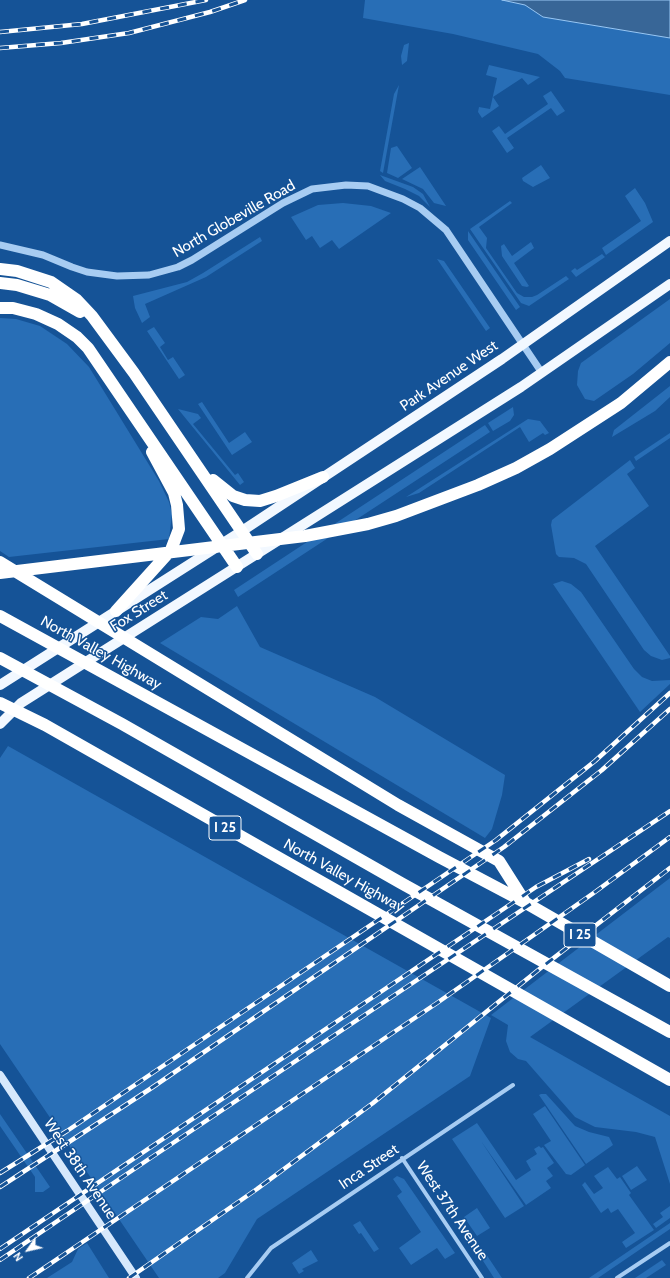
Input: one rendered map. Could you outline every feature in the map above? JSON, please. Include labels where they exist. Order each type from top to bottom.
[{"type":"highway","points":[[0,269],[17,271],[51,282],[77,300],[92,316],[110,339],[257,554]]},
{"type":"highway","points":[[0,283],[34,289],[70,305],[93,321],[110,339]]},
{"type":"highway","points":[[0,308],[13,308],[36,314],[58,324],[77,337],[100,363],[237,567]]},
{"type":"highway","points":[[0,573],[305,536],[368,524],[396,516],[478,485],[516,468],[550,449],[621,403],[670,362]]},
{"type":"highway","points":[[116,611],[171,550],[179,529],[174,493],[125,400]]},
{"type":"highway","points":[[195,462],[222,489],[233,496],[250,501],[260,501],[276,496],[323,477]]},
{"type":"highway","points":[[0,562],[398,806],[464,840],[499,861],[526,903]]},
{"type":"highway","name":"North Valley Highway","points":[[5,618],[439,858],[526,903],[670,986]]},
{"type":"highway","points":[[0,658],[122,724],[401,883],[670,1032]]},
{"type":"highway","name":"North Valley Highway","points":[[0,703],[45,725],[670,1080]]},
{"type":"main road","name":"Park Avenue West","points":[[242,531],[523,345],[670,241]]},
{"type":"main road","points":[[257,554],[542,373],[670,284]]},
{"type":"main road","name":"Fox Street","points":[[0,685],[242,531]]},
{"type":"main road","name":"Fox Street","points":[[0,724],[21,703],[257,554]]},
{"type":"main road","name":"West 38th Avenue","points":[[0,1075],[136,1278]]},
{"type":"street","name":"North Globeville Road","points":[[0,245],[43,255],[87,272],[117,276],[149,275],[178,267],[192,260],[283,203],[312,189],[346,185],[368,186],[403,199],[420,208],[446,230],[542,373]]},
{"type":"street","name":"Inca Street","points":[[247,1278],[271,1248],[402,1158],[513,1085]]},
{"type":"street","name":"West 37th Avenue","points":[[402,1158],[482,1278]]},
{"type":"street","points":[[617,1278],[670,1243]]},
{"type":"shaded area","points":[[365,0],[502,0],[525,5],[543,17],[670,38],[670,95],[565,78],[560,71],[538,54],[453,34],[363,18]]},
{"type":"shaded area","points":[[502,0],[670,0],[670,38],[543,17],[525,5]]},
{"type":"shaded area","points":[[409,43],[407,61],[402,65],[401,56],[404,45]]},
{"type":"shaded area","points":[[489,65],[540,77],[528,85],[522,78],[493,97],[499,106],[482,118],[478,112],[479,107],[490,109],[497,78],[486,75]]},
{"type":"shaded area","points":[[399,85],[383,173],[380,171],[394,94]]},
{"type":"shaded area","points":[[551,91],[565,111],[557,116],[551,108],[507,138],[514,148],[507,153],[492,131],[499,126],[505,134],[548,104],[543,96]]},
{"type":"shaded area","points":[[397,146],[412,168],[398,178],[387,173],[391,148]]},
{"type":"shaded area","points":[[541,165],[550,178],[533,187],[523,181],[522,178]]},
{"type":"shaded area","points":[[420,167],[446,206],[434,203],[423,189],[402,179]]},
{"type":"shaded area","points":[[380,175],[413,187],[423,194],[430,207],[419,196],[385,181]]},
{"type":"shaded area","points":[[635,188],[645,203],[653,222],[606,255],[602,248],[641,221],[625,196]]},
{"type":"shaded area","points":[[510,201],[512,203],[479,227],[487,238],[486,248],[517,293],[524,297],[532,297],[566,276],[569,279],[529,306],[521,303],[470,229]]},
{"type":"shaded area","points":[[343,203],[371,206],[391,213],[339,249],[332,240],[320,248],[312,236],[306,240],[291,217],[318,205]]},
{"type":"shaded area","points":[[468,231],[520,307],[516,310],[468,240]]},
{"type":"shaded area","points":[[260,237],[262,241],[206,277],[145,304],[150,317],[142,323],[135,308],[133,296],[187,282]]},
{"type":"shaded area","points":[[531,242],[534,248],[514,263],[529,286],[527,287],[522,286],[502,256],[501,246],[504,244],[512,256]]},
{"type":"shaded area","points":[[602,254],[605,257],[576,277],[571,271],[575,268],[577,270]]},
{"type":"shaded area","points":[[437,259],[444,261],[490,328],[486,331]]},
{"type":"shaded area","points":[[670,299],[670,343],[633,374],[594,401],[585,399],[577,385],[578,371],[581,363]]},
{"type":"shaded area","points":[[0,318],[16,319],[40,326],[67,344],[89,367],[159,481],[169,502],[172,514],[169,539],[9,557],[0,551]]},
{"type":"shaded area","points":[[154,327],[165,343],[160,347],[168,360],[173,357],[185,375],[179,379],[147,331]]},
{"type":"shaded area","points":[[670,386],[670,397],[655,411],[612,437],[614,430]]},
{"type":"shaded area","points":[[202,402],[229,443],[245,432],[252,442],[232,455],[198,404]]},
{"type":"shaded area","points":[[513,407],[514,415],[510,421],[493,431],[488,423]]},
{"type":"shaded area","points":[[178,409],[198,414],[201,418],[193,424],[235,475],[238,473],[244,482],[240,485]]},
{"type":"shaded area","points":[[528,419],[540,421],[549,433],[545,435],[543,433],[529,442],[520,427],[419,493],[406,497]]},
{"type":"shaded area","points":[[485,425],[490,432],[238,597],[234,590]]},
{"type":"shaded area","points":[[670,433],[670,438],[636,461],[634,457]]},
{"type":"shaded area","points":[[630,460],[635,468],[627,474],[649,506],[595,546],[670,656],[670,658],[662,660],[651,656],[644,650],[586,564],[574,558],[559,557],[556,554],[551,525],[552,520]]},
{"type":"shaded area","points":[[562,581],[571,584],[581,592],[634,669],[642,677],[652,681],[670,680],[670,684],[640,712],[553,584]]},
{"type":"shaded area","points":[[237,606],[260,647],[375,697],[505,775],[502,795],[492,829],[485,838],[160,643],[201,617],[218,619]]},
{"type":"shaded area","points":[[8,746],[491,1018],[470,1076],[257,1219],[225,1273],[218,1278],[159,1278],[0,1044],[0,758]]},
{"type":"shaded area","points":[[670,878],[670,938],[668,937],[530,1037],[670,1116],[670,1184],[655,1137],[636,1132],[595,1127],[575,1117],[526,1061],[518,1059],[510,1052],[506,1041],[508,1025],[491,1015]]},
{"type":"shaded area","points":[[546,1094],[575,1126],[589,1132],[609,1137],[613,1145],[586,1164],[539,1095]]},
{"type":"shaded area","points":[[545,1106],[585,1165],[571,1175],[566,1174],[544,1145],[551,1141],[533,1114]]},
{"type":"shaded area","points":[[0,1114],[50,1187],[43,1192],[35,1192],[35,1177],[0,1126]]},
{"type":"shaded area","points":[[477,1123],[516,1180],[531,1170],[526,1161],[537,1154],[534,1149],[539,1146],[541,1148],[543,1147],[554,1163],[547,1168],[553,1176],[546,1181],[551,1188],[526,1205],[481,1141],[524,1206],[505,1218],[452,1139]]},
{"type":"shaded area","points":[[637,1166],[647,1180],[631,1190],[622,1176]]},
{"type":"shaded area","points":[[608,1167],[617,1179],[620,1177],[631,1193],[629,1195],[654,1230],[626,1248],[622,1242],[635,1233],[618,1209],[611,1213],[608,1208],[601,1213],[582,1185],[585,1182],[594,1194],[603,1188],[594,1176]]},
{"type":"shaded area","points":[[397,1176],[404,1179],[455,1253],[445,1259],[437,1248],[411,1265],[399,1248],[421,1232],[397,1196],[402,1192],[393,1179]]},
{"type":"shaded area","points":[[670,1206],[670,1218],[656,1228],[653,1224],[663,1217],[660,1213]]},
{"type":"shaded area","points":[[477,1208],[490,1228],[477,1236],[464,1217]]},
{"type":"shaded area","points":[[360,1221],[379,1249],[374,1252],[361,1233],[359,1234],[353,1225]]},
{"type":"shaded area","points":[[670,1223],[670,1229],[598,1278],[589,1278]]},
{"type":"shaded area","points":[[87,1243],[109,1278],[47,1278],[72,1262],[78,1249]]},
{"type":"shaded area","points":[[482,1248],[502,1278],[494,1278],[478,1253]]},
{"type":"shaded area","points":[[311,1250],[318,1261],[302,1269],[304,1271],[299,1274],[292,1263]]},
{"type":"shaded area","points":[[662,1260],[666,1265],[646,1278],[635,1278]]},
{"type":"railway","points":[[0,32],[82,24],[206,0]]},
{"type":"railway","points":[[0,48],[61,43],[129,33],[210,12],[245,0]]},
{"type":"railway","points":[[0,1173],[67,1131],[496,840],[595,761],[670,693]]},
{"type":"railway","points":[[0,1187],[150,1089],[504,847],[602,770],[670,709]]},
{"type":"railway","points":[[0,1260],[670,811]]},
{"type":"railway","points":[[29,1278],[437,1003],[595,892],[670,837]]},
{"type":"railway","points":[[0,1249],[536,887],[589,859]]},
{"type":"railway","points":[[129,1278],[257,1189],[373,1103],[542,967],[670,868]]}]
